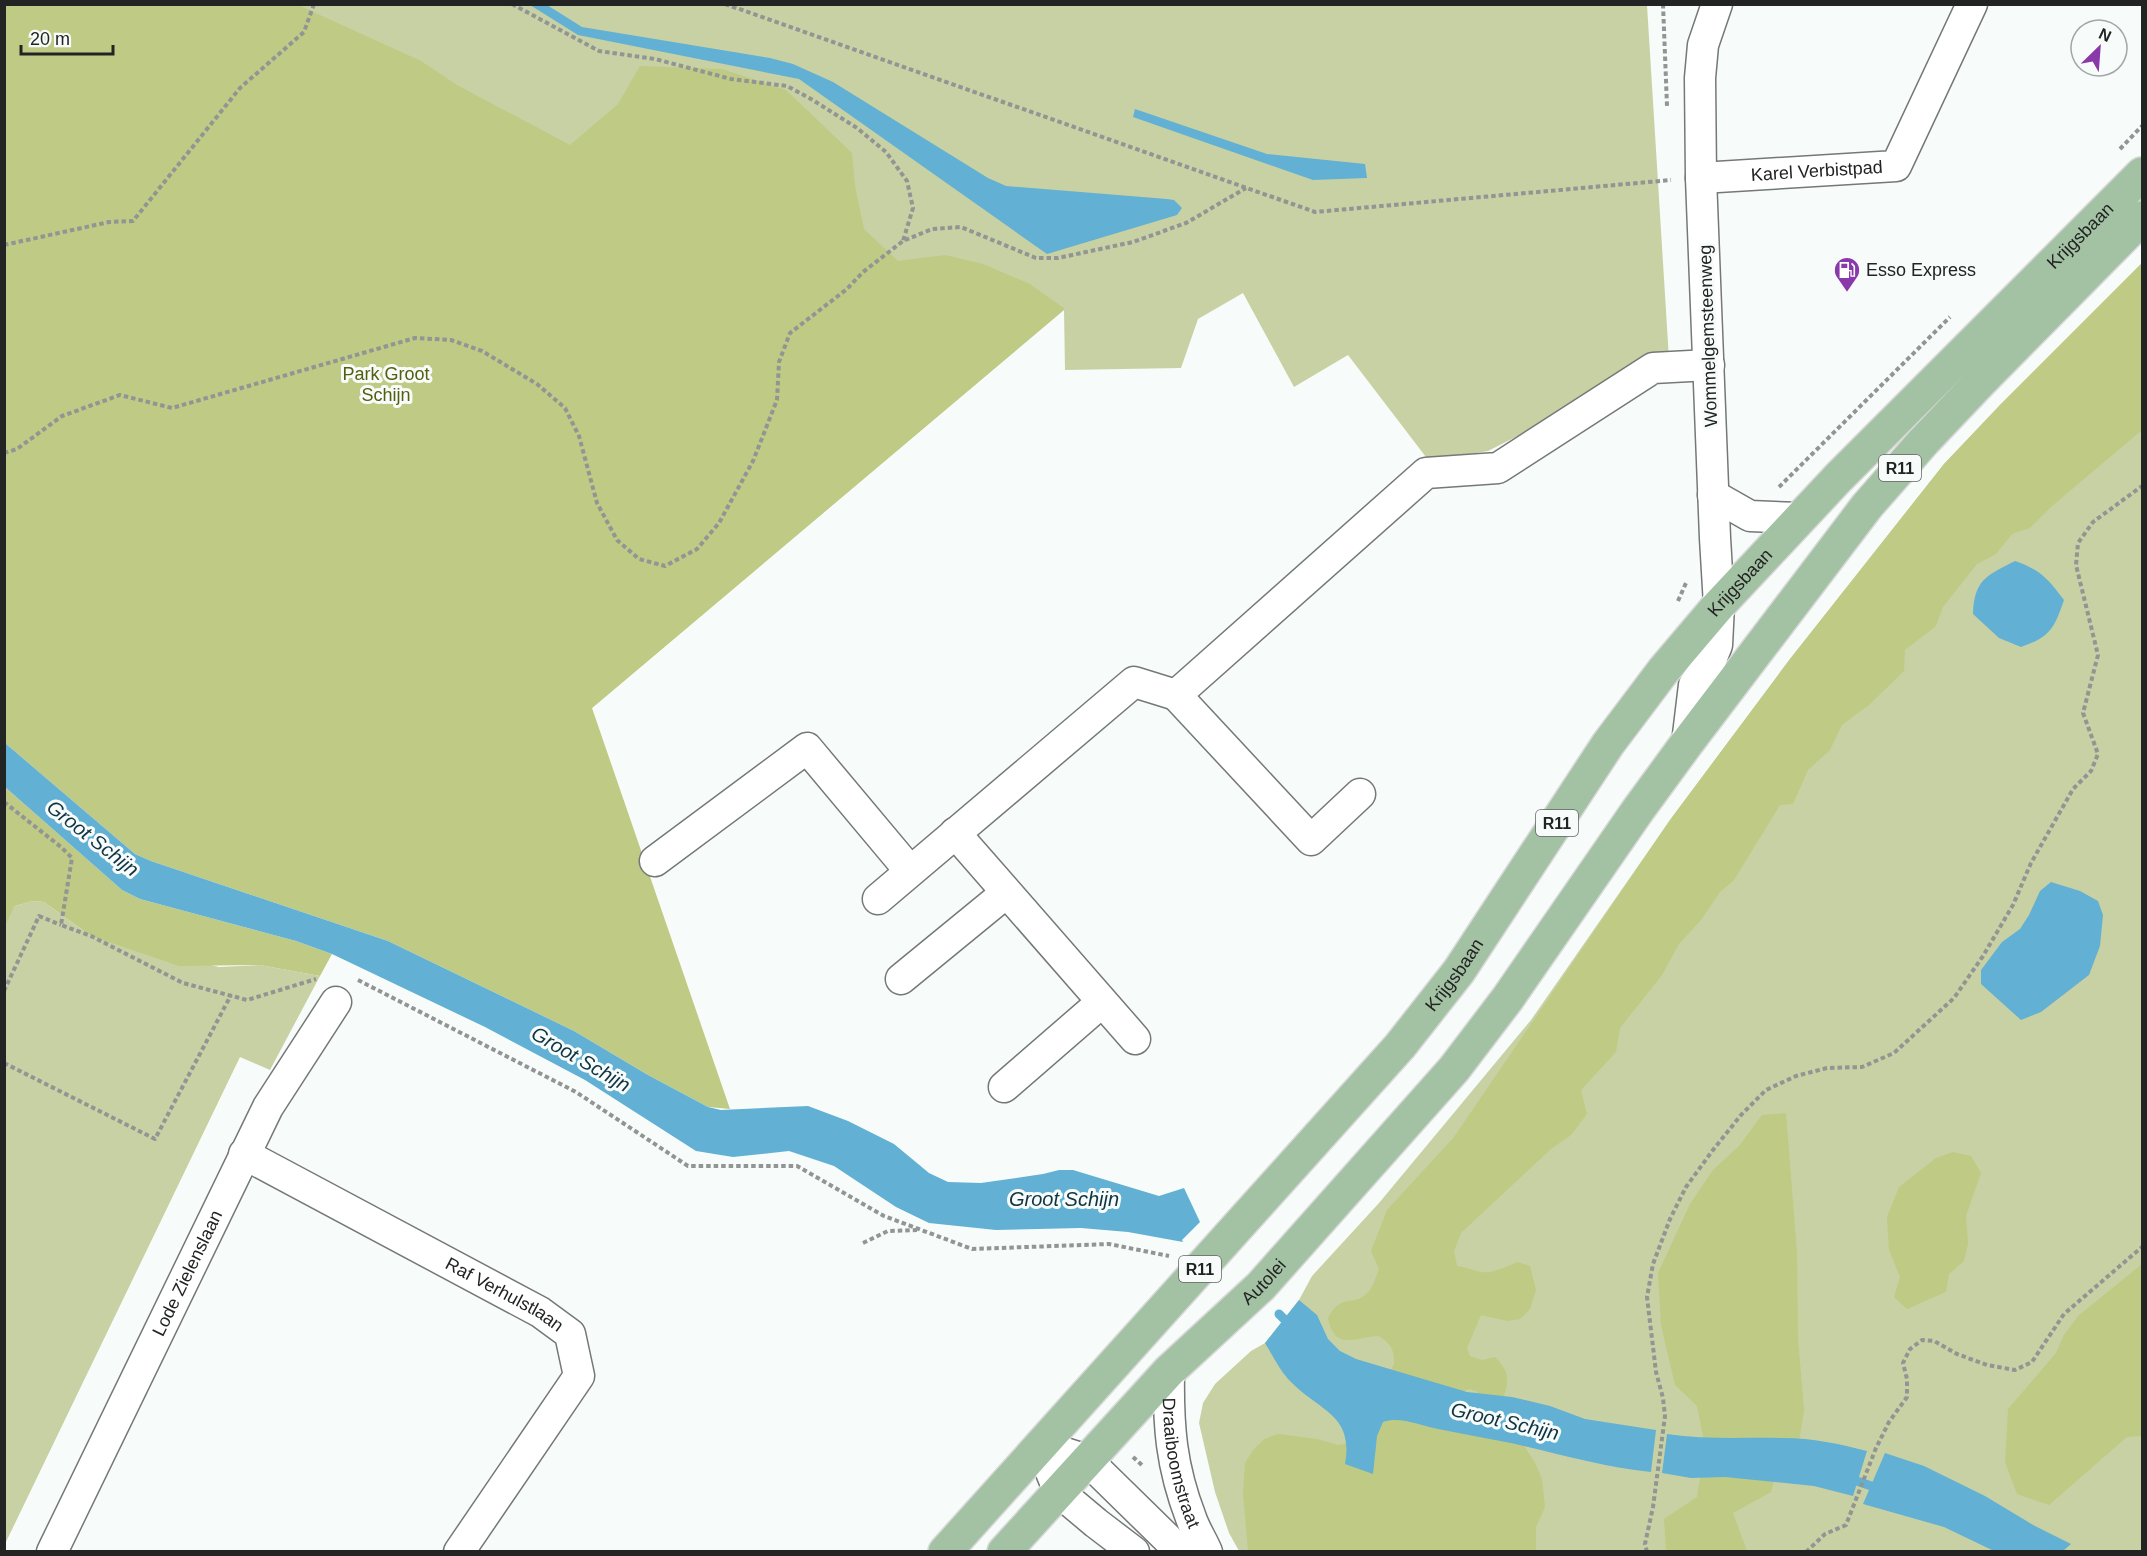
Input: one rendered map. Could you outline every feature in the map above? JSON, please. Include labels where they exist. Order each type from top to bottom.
[{"type":"main road","name":"Krijgsbaan","points":[[1040,1445],[1400,1046],[1460,971],[1608,744],[1663,671],[1719,605],[1799,518],[2142,174]]},
{"type":"main road","name":"Krijgsbaan","points":[[1508,998],[1638,810],[1867,506],[1981,381],[2142,218]]},
{"type":"main road","name":"Autolei","points":[[1004,1551],[1169,1371],[1261,1286],[1455,1069],[1508,998]]},
{"type":"main road","name":"R11","points":[[945,1551],[1040,1445]]},
{"type":"street","name":"Wommelgemsteenweg","points":[[1687,743],[1694,685],[1712,660],[1716,645],[1719,605],[1701,178],[1700,78],[1703,45],[1717,4]]},
{"type":"street","name":"Karel Verbistpad","points":[[1701,178],[1896,166],[1972,4]]},
{"type":"street","points":[[1176,695],[1426,473],[1498,468],[1653,368],[1709,365]]},
{"type":"street","points":[[1713,495],[1750,516],[1799,518]]},
{"type":"street","points":[[878,899],[1134,682],[1176,695],[1311,840],[1360,794]]},
{"type":"street","points":[[655,861],[807,748],[910,871]]},
{"type":"street","points":[[956,833],[1135,1039]]},
{"type":"street","points":[[901,980],[1006,893]]},
{"type":"street","name":"Lode Zielenslaan","points":[[52,1551],[244,1154],[328,990]]},
{"type":"street","points":[[1004,1087],[1102,1002]]},
{"type":"street","name":"Raf Verhulstlaan","points":[[244,1154],[540,1312],[570,1334],[579,1376],[459,1551]]},
{"type":"street","name":"Draaiboomstraat","points":[[1169,1371],[1168,1419],[1177,1473],[1192,1521],[1207,1551]]},
{"type":"street","points":[[1040,1445],[1059,1492],[1134,1551]]},
{"type":"street","name":"Draaiboomstraat","points":[[1040,1445],[1087,1460],[1181,1551]]},
{"type":"path","points":[[4,245],[109,222],[133,220],[240,88],[304,32],[314,4]]},
{"type":"path","points":[[512,4],[599,51],[655,59],[731,79],[787,86],[811,99],[857,128],[886,152],[907,181],[913,208],[903,242]]},
{"type":"path","points":[[725,4],[1315,212],[1701,178]]},
{"type":"path","points":[[1663,4],[1667,110]]},
{"type":"path","points":[[4,453],[17,449],[62,416],[120,394],[172,408],[415,338],[451,340],[482,351],[537,384],[565,408],[579,436],[597,503],[617,540],[639,559],[665,566],[697,549],[719,523],[753,461],[777,400],[779,362],[790,333],[903,242],[932,229],[961,227],[1036,258],[1058,258],[1133,242],[1186,223],[1246,188]]},
{"type":"path","points":[[1647,1551],[1645,1544],[1653,1507],[1665,1416],[1656,1372],[1647,1297],[1653,1264],[1670,1220],[1686,1187],[1713,1150],[1766,1090],[1796,1076],[1827,1068],[1862,1067],[1894,1053],[1954,998],[1983,956],[2013,905],[2031,863],[2073,789],[2091,771],[2098,754],[2083,713],[2098,655],[2076,565],[2078,543],[2093,522],[2142,486]]},
{"type":"path","points":[[1678,602],[1687,581],[1716,550]]},
{"type":"path","points":[[4,801],[72,858],[61,925]]},
{"type":"path","points":[[4,991],[39,916],[91,936],[183,982],[247,1000],[328,990]]},
{"type":"path","points":[[352,976],[576,1092],[688,1166],[797,1166],[884,1216],[972,1249],[1108,1244],[1175,1258]]},
{"type":"path","points":[[5,1063],[155,1139],[231,995]]},
{"type":"path","points":[[863,1243],[888,1231],[921,1230]]},
{"type":"path","points":[[1806,1551],[1825,1534],[1846,1525],[1876,1448],[1889,1422],[1907,1397],[1907,1378],[1902,1363],[1910,1349],[1922,1340],[1934,1341],[1957,1354],[1987,1365],[2014,1370],[2032,1362],[2064,1314],[2142,1247]]},
{"type":"green space","name":"Park Groot Schijn","points":[[5,5],[1647,5],[1669,359],[1488,451],[1429,461],[1348,355],[1294,387],[1243,293],[1198,319],[1181,368],[1065,370],[1064,310],[592,708],[5,743]]},
{"type":"green space","name":"Park Groot Schijn","points":[[5,5],[298,5],[421,61],[457,85],[570,145],[618,104],[640,66],[722,69],[786,90],[852,153],[855,186],[864,229],[898,261],[945,255],[983,264],[1030,284],[1065,309],[592,708],[730,1109],[708,1107],[574,1031],[388,941],[135,854],[5,743]]},
{"type":"green space","points":[[2142,263],[2142,1551],[1239,1551],[1229,1533],[1215,1492],[1199,1423],[1203,1403],[1215,1384],[1251,1351],[1265,1343],[1299,1300],[1312,1276],[1379,1203],[1531,1020],[1670,820],[1790,659],[1944,464]]},
{"type":"green space","points":[[2142,263],[2142,430],[2051,507],[2030,528],[2012,534],[1996,554],[1977,564],[1943,607],[1936,626],[1905,650],[1904,671],[1869,705],[1842,725],[1830,750],[1808,770],[1793,804],[1780,805],[1734,880],[1720,892],[1701,920],[1679,944],[1662,975],[1620,1028],[1616,1052],[1581,1090],[1587,1114],[1571,1135],[1551,1149],[1461,1233],[1454,1251],[1457,1266],[1490,1272],[1518,1262],[1530,1266],[1536,1290],[1530,1309],[1520,1319],[1507,1321],[1481,1315],[1467,1348],[1470,1356],[1482,1360],[1495,1357],[1504,1368],[1507,1383],[1502,1402],[1482,1400],[1476,1391],[1469,1389],[1459,1393],[1518,1436],[1535,1463],[1542,1479],[1545,1507],[1536,1527],[1536,1551],[1248,1551],[1243,1493],[1245,1463],[1253,1450],[1264,1439],[1278,1434],[1317,1439],[1338,1445],[1353,1442],[1394,1364],[1393,1351],[1389,1344],[1379,1336],[1354,1340],[1341,1339],[1331,1329],[1328,1318],[1337,1306],[1361,1298],[1372,1286],[1379,1269],[1371,1251],[1387,1210],[1454,1137],[1670,820],[1790,659],[1944,464]]},
{"type":"green space","points":[[5,787],[122,890],[140,899],[296,941],[332,954],[320,976],[260,965],[179,966],[91,936],[44,902],[33,901],[15,906],[5,926]]},
{"type":"green space","points":[[33,901],[44,902],[91,936],[219,967],[260,965],[320,976],[270,1070],[240,1057],[5,1544],[4,926],[15,906]]},
{"type":"green space","points":[[1786,1113],[1797,1253],[1798,1339],[1804,1410],[1797,1455],[1776,1474],[1771,1492],[1733,1513],[1747,1551],[1666,1551],[1664,1519],[1697,1497],[1705,1446],[1697,1406],[1675,1385],[1661,1325],[1658,1273],[1690,1204],[1713,1170],[1739,1146],[1762,1115]]},
{"type":"green space","points":[[1953,1152],[1971,1156],[1981,1173],[1966,1216],[1968,1244],[1964,1261],[1949,1274],[1946,1292],[1907,1309],[1894,1297],[1900,1277],[1889,1250],[1887,1217],[1899,1187],[1936,1158]]},
{"type":"green space","points":[[2142,1264],[2142,1436],[2127,1437],[2049,1505],[2017,1494],[2005,1462],[2008,1409],[2056,1353],[2064,1335],[2078,1316]]},
{"type":"water","points":[[530,5],[547,5],[582,27],[770,58],[793,64],[833,82],[988,178],[1006,186],[1167,199],[1174,200],[1182,208],[1177,215],[1047,254],[799,79],[578,35]]},
{"type":"water","points":[[1135,109],[1267,154],[1365,164],[1367,178],[1313,180],[1133,117]]},
{"type":"water","points":[[2015,561],[2043,576],[2064,600],[2050,631],[2039,640],[2021,647],[1999,638],[1973,614],[1979,586],[1997,570]]},
{"type":"water","name":"Groot Schijn","points":[[5,743],[135,854],[388,941],[574,1031],[708,1107],[721,1110],[808,1106],[848,1121],[894,1144],[929,1173],[948,1182],[981,1183],[1059,1170],[1073,1170],[1159,1196],[1184,1188],[1200,1222],[1182,1240],[1183,1242],[1128,1232],[1081,1228],[996,1230],[929,1223],[896,1207],[834,1166],[789,1151],[733,1157],[696,1151],[585,1080],[485,1027],[332,954],[296,941],[140,899],[122,890],[5,787]]},
{"type":"water","points":[[2051,882],[2080,891],[2098,901],[2103,915],[2100,946],[2089,975],[2041,1012],[2021,1020],[1981,984],[1981,970],[2002,942],[2020,929],[2040,891]]},
{"type":"water","name":"Groot Schijn","points":[[1299,1300],[1317,1315],[1328,1339],[1340,1351],[1356,1359],[1467,1392],[1512,1397],[1550,1406],[1585,1419],[1656,1430],[1651,1472],[1598,1464],[1511,1443],[1397,1420],[1383,1422],[1377,1436],[1373,1474],[1345,1464],[1346,1447],[1344,1434],[1339,1424],[1332,1415],[1291,1382],[1265,1343]]},
{"type":"water","points":[[1667,1434],[1711,1438],[1805,1439],[1867,1451],[1853,1496],[1814,1486],[1725,1477],[1691,1478],[1662,1473]]},
{"type":"water","points":[[1885,1453],[1924,1466],[1985,1496],[2035,1526],[2071,1544],[2063,1551],[1994,1551],[1944,1527],[1863,1504]]},
{"type":"waterway","name":"Groot Schijn","points":[[1279,1314],[1291,1326]]},
{"type":"waterway","name":"Groot Schijn","points":[[1848,1478],[1880,1489]]},
{"type":"place","name":"Esso Express","points":[[1847,293]]}]
